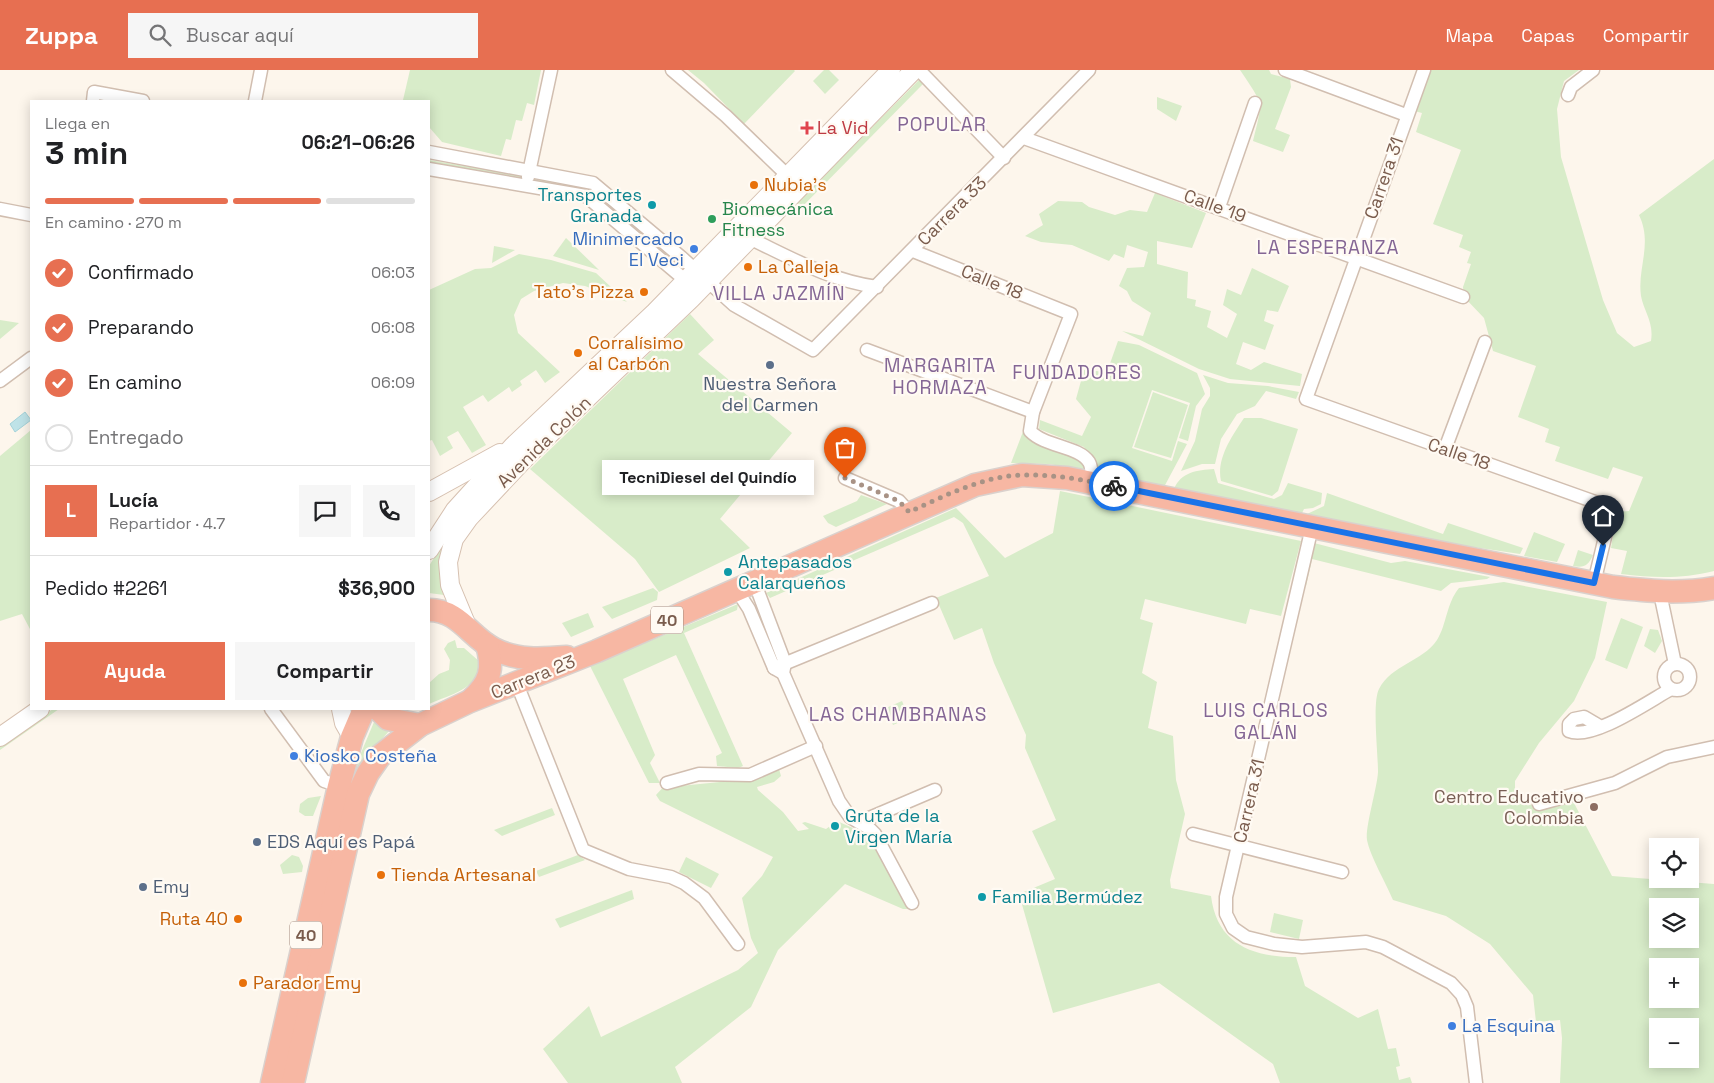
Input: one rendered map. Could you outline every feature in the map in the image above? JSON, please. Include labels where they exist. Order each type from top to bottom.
[{"type":"highway","name":"Carrera 23","points":[[468,702],[597,651],[909,512],[975,485],[1005,477],[1046,475],[1093,482],[1594,583],[1660,593],[1692,592],[1714,588]]},
{"type":"highway","name":"40","points":[[293,1083],[358,794],[368,772],[380,756],[420,725],[468,702],[483,688],[489,679],[491,661],[487,645],[467,626],[444,612],[430,610]]},
{"type":"highway","name":"Carrera 23","points":[[487,645],[501,652],[524,658],[568,657],[597,651]]},
{"type":"highway","name":"40","points":[[272,1083],[339,786],[352,737],[364,710]]},
{"type":"highway","points":[[379,710],[388,719],[420,725]]},
{"type":"main road","name":"Avenida Colón","points":[[467,626],[454,599],[448,578],[449,554],[457,533],[524,460],[697,280],[786,175],[891,70]]},
{"type":"main road","name":"Avenida Colón","points":[[430,548],[455,510],[513,446],[697,280],[749,238],[914,70]]},
{"type":"main road","points":[[430,491],[513,446]]},
{"type":"main road","points":[[0,737],[39,710]]},
{"type":"main road","points":[[341,710],[344,723],[352,737]]},
{"type":"street","points":[[255,100],[261,70]]},
{"type":"street","points":[[526,186],[551,70]]},
{"type":"street","points":[[672,70],[726,116],[786,175]]},
{"type":"street","points":[[919,70],[1004,158]]},
{"type":"street","name":"Carrera 33","points":[[697,280],[734,305],[813,350],[913,251],[1089,70]]},
{"type":"street","points":[[1285,70],[1406,115]]},
{"type":"street","name":"Carrera 31","points":[[1306,399],[1406,115],[1424,70]]},
{"type":"street","points":[[1568,95],[1570,87],[1593,70]]},
{"type":"street","points":[[93,100],[94,92],[138,100]]},
{"type":"street","points":[[1219,207],[1255,103]]},
{"type":"street","name":"Calle 19","points":[[1024,138],[1219,207],[1463,297]]},
{"type":"street","points":[[430,152],[593,183],[697,280]]},
{"type":"street","points":[[430,169],[586,196],[675,274],[697,280]]},
{"type":"street","points":[[0,209],[30,215]]},
{"type":"street","points":[[749,238],[828,276],[856,285],[877,287]]},
{"type":"street","name":"Calle 18","points":[[913,251],[1071,314],[1033,412]]},
{"type":"street","points":[[1445,449],[1485,342]]},
{"type":"street","points":[[867,350],[1033,412],[1030,431],[1036,438],[1078,453],[1089,462],[1093,482]]},
{"type":"street","points":[[0,381],[30,359]]},
{"type":"street","name":"Calle 18","points":[[1306,399],[1612,508],[1594,583]]},
{"type":"street","points":[[845,478],[899,501],[909,512]]},
{"type":"street","name":"Carrera 31","points":[[1312,527],[1226,896],[1226,914],[1233,928],[1246,937],[1274,944],[1302,947],[1366,942],[1383,948],[1451,983],[1462,995],[1467,1007],[1476,1083]]},
{"type":"street","points":[[745,585],[749,609],[781,668]]},
{"type":"street","points":[[745,585],[839,800],[850,817],[875,834],[912,903]]},
{"type":"street","points":[[1660,593],[1675,664]]},
{"type":"street","points":[[781,668],[932,603]]},
{"type":"street","points":[[1601,728],[1671,689],[1683,688],[1690,679],[1689,672],[1685,666],[1675,664],[1667,667],[1664,674],[1665,683],[1671,689]]},
{"type":"street","points":[[517,684],[583,850],[629,869],[671,877],[684,883],[704,898],[738,944]]},
{"type":"street","points":[[272,710],[324,781],[339,786]]},
{"type":"street","points":[[667,783],[698,774],[750,775],[816,746]]},
{"type":"street","points":[[1539,804],[1616,783],[1667,757],[1714,746]]},
{"type":"street","points":[[860,822],[935,790]]},
{"type":"street","points":[[1193,834],[1342,872]]},
{"type":"green space","points":[[410,70],[541,70],[534,105],[527,103],[522,121],[516,120],[511,140],[506,139],[501,156],[442,142],[430,128],[430,100],[403,100]]},
{"type":"green space","points":[[688,70],[795,71],[744,124],[704,83]]},
{"type":"green space","points":[[824,70],[829,70],[839,80],[825,94],[813,81]]},
{"type":"green space","points":[[1240,70],[1269,70],[1271,74],[1290,79],[1291,87],[1275,129],[1290,135],[1283,152],[1253,141],[1259,118],[1259,104],[1254,91]]},
{"type":"green space","points":[[1430,70],[1579,70],[1564,81],[1557,109],[1561,157],[1603,300],[1617,333],[1634,347],[1651,341],[1652,334],[1641,296],[1640,286],[1645,236],[1639,215],[1714,159],[1714,571],[1668,577],[1621,574],[1627,551],[1611,548],[1617,512],[1629,511],[1643,477],[1613,467],[1608,479],[1555,461],[1560,447],[1545,442],[1549,429],[1518,417],[1536,366],[1493,351],[1484,318],[1464,297],[1463,287],[1471,264],[1467,263],[1471,252],[1459,247],[1463,235],[1433,224],[1461,150],[1416,132],[1422,113],[1414,111]]},
{"type":"green space","points":[[920,79],[924,83],[794,215],[789,211]]},
{"type":"green space","points":[[1157,97],[1182,106],[1176,121],[1157,109]]},
{"type":"green space","points":[[430,160],[524,176],[524,179],[430,162]]},
{"type":"green space","points":[[533,178],[590,189],[599,193],[681,266],[679,268],[598,196],[589,191],[532,180]]},
{"type":"green space","points":[[1155,193],[1206,213],[1192,248],[1157,241],[1157,264],[1188,272],[1187,298],[1196,300],[1195,306],[1211,311],[1207,327],[1227,338],[1237,314],[1223,305],[1227,289],[1241,295],[1252,268],[1289,286],[1278,312],[1267,310],[1264,321],[1274,325],[1265,350],[1243,342],[1236,364],[1251,370],[1264,362],[1302,374],[1300,386],[1230,379],[1199,369],[1122,331],[1143,336],[1151,313],[1132,301],[1127,291],[1119,286],[1127,268],[1144,267],[1148,252],[1127,245],[1124,258],[1114,254],[1109,261],[1072,245],[1041,242],[1025,236],[1043,225],[1039,214],[1058,201],[1082,202],[1089,207],[1115,215],[1130,210],[1147,212]]},
{"type":"green space","points":[[566,238],[599,270],[553,256]]},
{"type":"green space","points":[[494,246],[515,250],[492,263]]},
{"type":"green space","points":[[519,254],[551,260],[596,273],[627,302],[585,286],[563,283],[534,291],[521,299],[514,315],[518,333],[560,372],[545,383],[536,370],[520,381],[522,385],[512,392],[509,387],[488,402],[483,395],[463,407],[486,445],[472,453],[458,431],[447,437],[453,448],[440,456],[432,440],[430,441],[430,290],[475,269],[491,268]]},
{"type":"green space","points":[[690,314],[714,340],[698,354],[792,433],[720,519],[750,548],[659,592],[635,559],[530,469]]},
{"type":"green space","points":[[0,320],[19,323],[0,339]]},
{"type":"green space","points":[[1118,341],[1139,345],[1197,373],[1205,394],[1196,406],[1188,441],[1179,438],[1190,403],[1152,390],[1132,448],[1172,461],[1178,441],[1187,444],[1164,487],[1136,482],[1096,469],[1084,447],[1039,429],[1040,420],[1082,436],[1091,417],[1076,399],[1084,370],[1107,372]]},
{"type":"green space","points":[[1203,375],[1228,383],[1268,386],[1299,392],[1296,399],[1266,391],[1255,406],[1237,414],[1221,439],[1215,464],[1202,464],[1181,471],[1195,441],[1202,409],[1210,396],[1210,388]]},
{"type":"green space","points":[[1153,392],[1188,405],[1171,458],[1134,447]]},
{"type":"green space","points":[[1244,418],[1261,418],[1298,429],[1278,491],[1272,496],[1221,481],[1220,473],[1223,456],[1230,440]]},
{"type":"green space","points":[[1024,429],[1077,454],[1090,471],[1049,464],[1011,463]]},
{"type":"green space","points":[[30,431],[30,629],[22,614],[0,621],[0,456]]},
{"type":"green space","points":[[1214,469],[1218,483],[1274,499],[1282,495],[1288,483],[1322,493],[1321,504],[1313,508],[1304,509],[1302,513],[1292,513],[1174,489],[1185,475],[1196,471]]},
{"type":"green space","points":[[1060,491],[1301,541],[1281,616],[1250,609],[1246,624],[1145,599],[1140,619],[1153,623],[1142,673],[1157,682],[1148,728],[1173,736],[1176,780],[1185,814],[1170,880],[1171,888],[1211,896],[1221,926],[1239,945],[1265,954],[1296,957],[1305,986],[1358,1018],[1378,1009],[1388,1049],[1396,1048],[1400,1066],[1396,1067],[1399,1080],[1410,1077],[1412,1083],[1280,1083],[1273,1064],[1159,983],[1053,1013],[1019,894],[1055,879],[1032,831],[1056,820],[1025,748],[1026,735],[994,663],[982,628],[954,640],[936,598],[989,576],[963,523],[954,517],[850,562],[848,558],[839,562],[841,567],[770,598],[766,593],[956,508],[1005,558],[1053,533]]},
{"type":"green space","points":[[1327,493],[1443,534],[1448,523],[1523,548],[1520,554],[1440,542],[1307,514],[1324,506]]},
{"type":"green space","points":[[861,495],[887,504],[836,527],[828,523],[823,516],[857,501]]},
{"type":"green space","points":[[453,527],[442,560],[441,576],[444,595],[430,593],[430,564]]},
{"type":"green space","points":[[1534,532],[1565,544],[1557,562],[1524,556]]},
{"type":"green space","points":[[1314,543],[1391,563],[1405,561],[1490,577],[1487,579],[1451,583],[1441,591],[1312,559],[1306,586],[1304,585]]},
{"type":"green space","points":[[1578,550],[1593,555],[1587,564],[1580,567],[1573,566]]},
{"type":"green space","points":[[1504,582],[1607,602],[1595,658],[1574,701],[1539,743],[1515,781],[1515,794],[1539,810],[1574,803],[1612,876],[1649,879],[1649,888],[1699,888],[1699,883],[1714,884],[1714,1083],[1560,1083],[1562,1038],[1560,1020],[1536,1022],[1533,995],[1490,944],[1446,916],[1393,900],[1367,840],[1378,772],[1377,696],[1384,681],[1391,674],[1423,654],[1437,640],[1459,588]]},
{"type":"green space","points":[[653,588],[658,592],[657,600],[612,619],[602,607]]},
{"type":"green space","points":[[738,604],[737,610],[684,633],[743,766],[738,768],[717,766],[716,756],[722,753],[676,655],[623,679],[655,755],[650,763],[660,783],[649,783],[590,666]]},
{"type":"green space","points":[[588,613],[594,627],[571,637],[562,623]]},
{"type":"green space","points":[[1621,618],[1643,627],[1627,669],[1605,660]]},
{"type":"green space","points":[[1650,629],[1658,630],[1662,641],[1655,653],[1644,646]]},
{"type":"green space","points":[[455,640],[457,648],[464,648],[480,662],[478,671],[469,685],[462,690],[430,704],[430,682],[439,674],[449,670],[450,660],[444,649],[448,643]]},
{"type":"green space","points":[[902,701],[909,718],[893,725],[886,708]]},
{"type":"green space","points":[[51,710],[58,710],[0,750],[0,744]]},
{"type":"green space","points":[[374,722],[390,730],[362,761],[340,818],[353,772]]},
{"type":"green space","points":[[779,769],[781,776],[774,782],[757,787],[758,790],[783,812],[798,831],[809,829],[802,823],[805,822],[826,829],[837,821],[873,837],[908,909],[903,909],[845,884],[778,950],[751,1007],[675,1067],[682,1083],[568,1083],[543,1049],[589,1006],[601,1037],[738,970],[758,953],[751,938],[742,898],[762,876],[773,857],[660,801],[656,795],[667,783],[670,787],[720,782]]},
{"type":"green space","points":[[321,796],[313,816],[305,816],[299,812],[300,804],[308,798]]},
{"type":"green space","points":[[552,808],[555,815],[502,836],[494,830]]},
{"type":"green space","points":[[292,855],[299,857],[303,866],[302,872],[283,874],[280,865]]},
{"type":"green space","points":[[578,855],[585,860],[539,877],[536,871]]},
{"type":"green space","points":[[686,857],[719,874],[711,888],[679,872]]},
{"type":"green space","points":[[632,890],[634,899],[560,928],[555,919]]},
{"type":"green space","points":[[1274,913],[1303,920],[1299,939],[1270,932]]},
{"type":"water","points":[[25,412],[30,419],[30,421],[15,432],[10,424]]},
{"type":"way so far","points":[[845,478],[899,501],[909,512],[950,494],[1005,477],[1046,475],[1114,486]]},
{"type":"place","name":"La Vid","points":[[807,128]]},
{"type":"place","name":"Nubia's","points":[[754,185]]},
{"type":"place","name":"Transportes Granada","points":[[652,205]]},
{"type":"place","name":"Biomecánica Fitness","points":[[712,219]]},
{"type":"place","name":"Minimercado El Veci","points":[[694,249]]},
{"type":"place","name":"La Calleja","points":[[748,267]]},
{"type":"place","name":"Tato's Pizza","points":[[644,292]]},
{"type":"place","name":"Corralísimo al Carbón","points":[[578,353]]},
{"type":"place","name":"Nuestra Señora del Carmen","points":[[770,365]]},
{"type":"place","name":"TecniDiesel del Quindío","points":[[845,478]]},
{"type":"place","name":"Antepasados Calarqueños","points":[[728,572]]},
{"type":"place","name":"Kiosko Costeña","points":[[294,756]]},
{"type":"place","name":"Centro Educativo Colombia","points":[[1594,807]]},
{"type":"place","name":"Gruta de la Virgen María","points":[[835,826]]},
{"type":"place","name":"EDS Aquí es Papá","points":[[257,842]]},
{"type":"place","name":"Tienda Artesanal","points":[[381,875]]},
{"type":"place","name":"Emy","points":[[143,887]]},
{"type":"place","name":"Familia Bermúdez","points":[[982,897]]},
{"type":"place","name":"Ruta 40","points":[[238,919]]},
{"type":"place","name":"Parador Emy","points":[[243,983]]},
{"type":"place","name":"La Esquina","points":[[1452,1026]]},
{"type":"district","name":"POPULAR","points":[[942,124]]},
{"type":"district","name":"LA ESPERANZA","points":[[1328,247]]},
{"type":"district","name":"VILLA JAZMÍN","points":[[779,293]]},
{"type":"district","name":"FUNDADORES","points":[[1077,372]]},
{"type":"district","name":"MARGARITA HORMAZA","points":[[940,376]]},
{"type":"district","name":"LAS CHAMBRANAS","points":[[898,714]]},
{"type":"district","name":"LUIS CARLOS GALÁN","points":[[1266,721]]},
{"type":"route","points":[[1114,486],[1594,583],[1603,546]]}]
